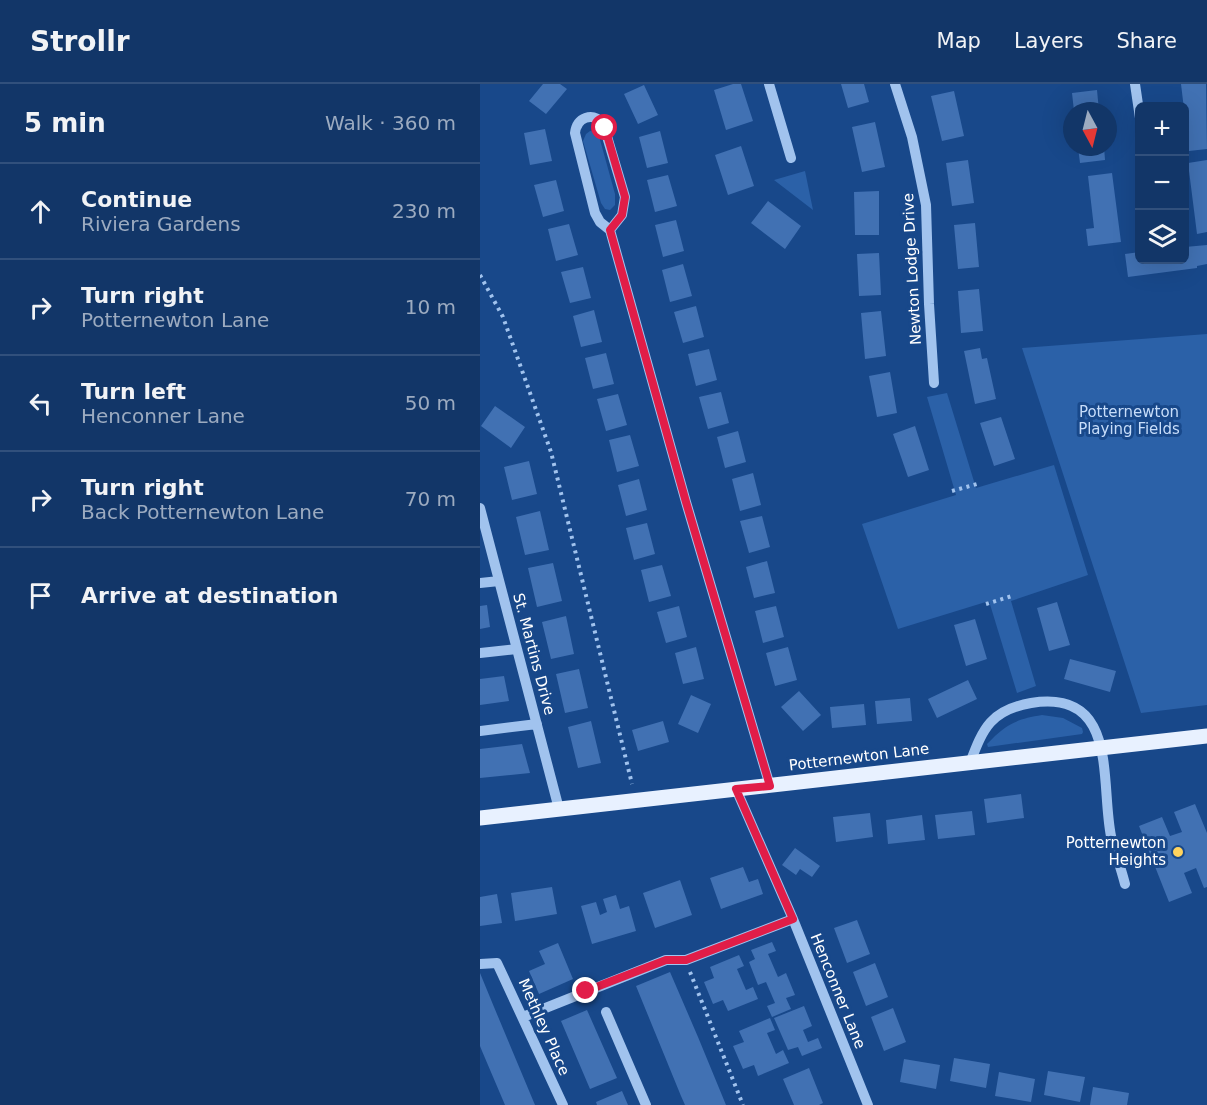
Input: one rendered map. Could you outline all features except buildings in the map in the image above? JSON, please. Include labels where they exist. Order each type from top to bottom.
[{"type":"main road","name":"Potternewton Lane","points":[[480,818],[1207,736]]},
{"type":"street","points":[[769,84],[791,158]]},
{"type":"street","name":"Newton Lodge Drive","points":[[895,84],[912,137],[926,205],[934,383]]},
{"type":"street","points":[[1135,84],[1138,102]]},
{"type":"street","points":[[610,230],[622,215],[625,197],[603,123],[595,117],[585,117],[575,128],[576,138],[597,218],[610,230],[686,502],[770,786]]},
{"type":"street","name":"St. Martins Drive","points":[[480,508],[559,809]]},
{"type":"street","points":[[480,583],[499,581]]},
{"type":"street","points":[[480,653],[517,649]]},
{"type":"street","points":[[970,763],[982,732],[993,718],[1017,705],[1045,701],[1068,704],[1088,717],[1102,747],[1111,835],[1125,884]]},
{"type":"street","points":[[480,731],[537,724]]},
{"type":"street","name":"Henconner Lane","points":[[736,789],[793,919],[868,1105]]},
{"type":"street","points":[[523,1017],[666,960],[686,960],[793,919]]},
{"type":"street","name":"Methley Place","points":[[480,964],[497,963],[563,1105]]},
{"type":"street","points":[[606,1012],[646,1105]]},
{"type":"path","points":[[480,275],[503,317],[551,452],[636,800]]},
{"type":"path","points":[[952,491],[977,483]]},
{"type":"path","points":[[986,604],[1012,596]]},
{"type":"path","points":[[686,960],[742,1105]]},
{"type":"green space","points":[[590,131],[596,132],[599,136],[615,194],[615,205],[610,210],[605,209],[601,203],[583,141]]},
{"type":"green space","points":[[805,171],[813,210],[774,180]]},
{"type":"green space","name":"Potternewton Playing Fields","points":[[1207,334],[1207,705],[1141,713],[1022,348]]},
{"type":"green space","points":[[947,393],[976,488],[1054,465],[1088,575],[1011,601],[1036,686],[1017,693],[989,601],[898,629],[862,524],[956,495],[927,397]]},
{"type":"green space","points":[[1042,715],[1063,718],[1082,728],[1083,732],[1082,734],[988,747],[987,744],[993,737],[1005,728],[1025,719]]},
{"type":"place","name":"Potternewton Heights","points":[[1178,852]]},
{"type":"route","points":[[586,991],[666,960],[686,960],[793,919],[736,789],[770,786],[686,502],[610,230],[622,215],[625,197],[605,128]]}]
